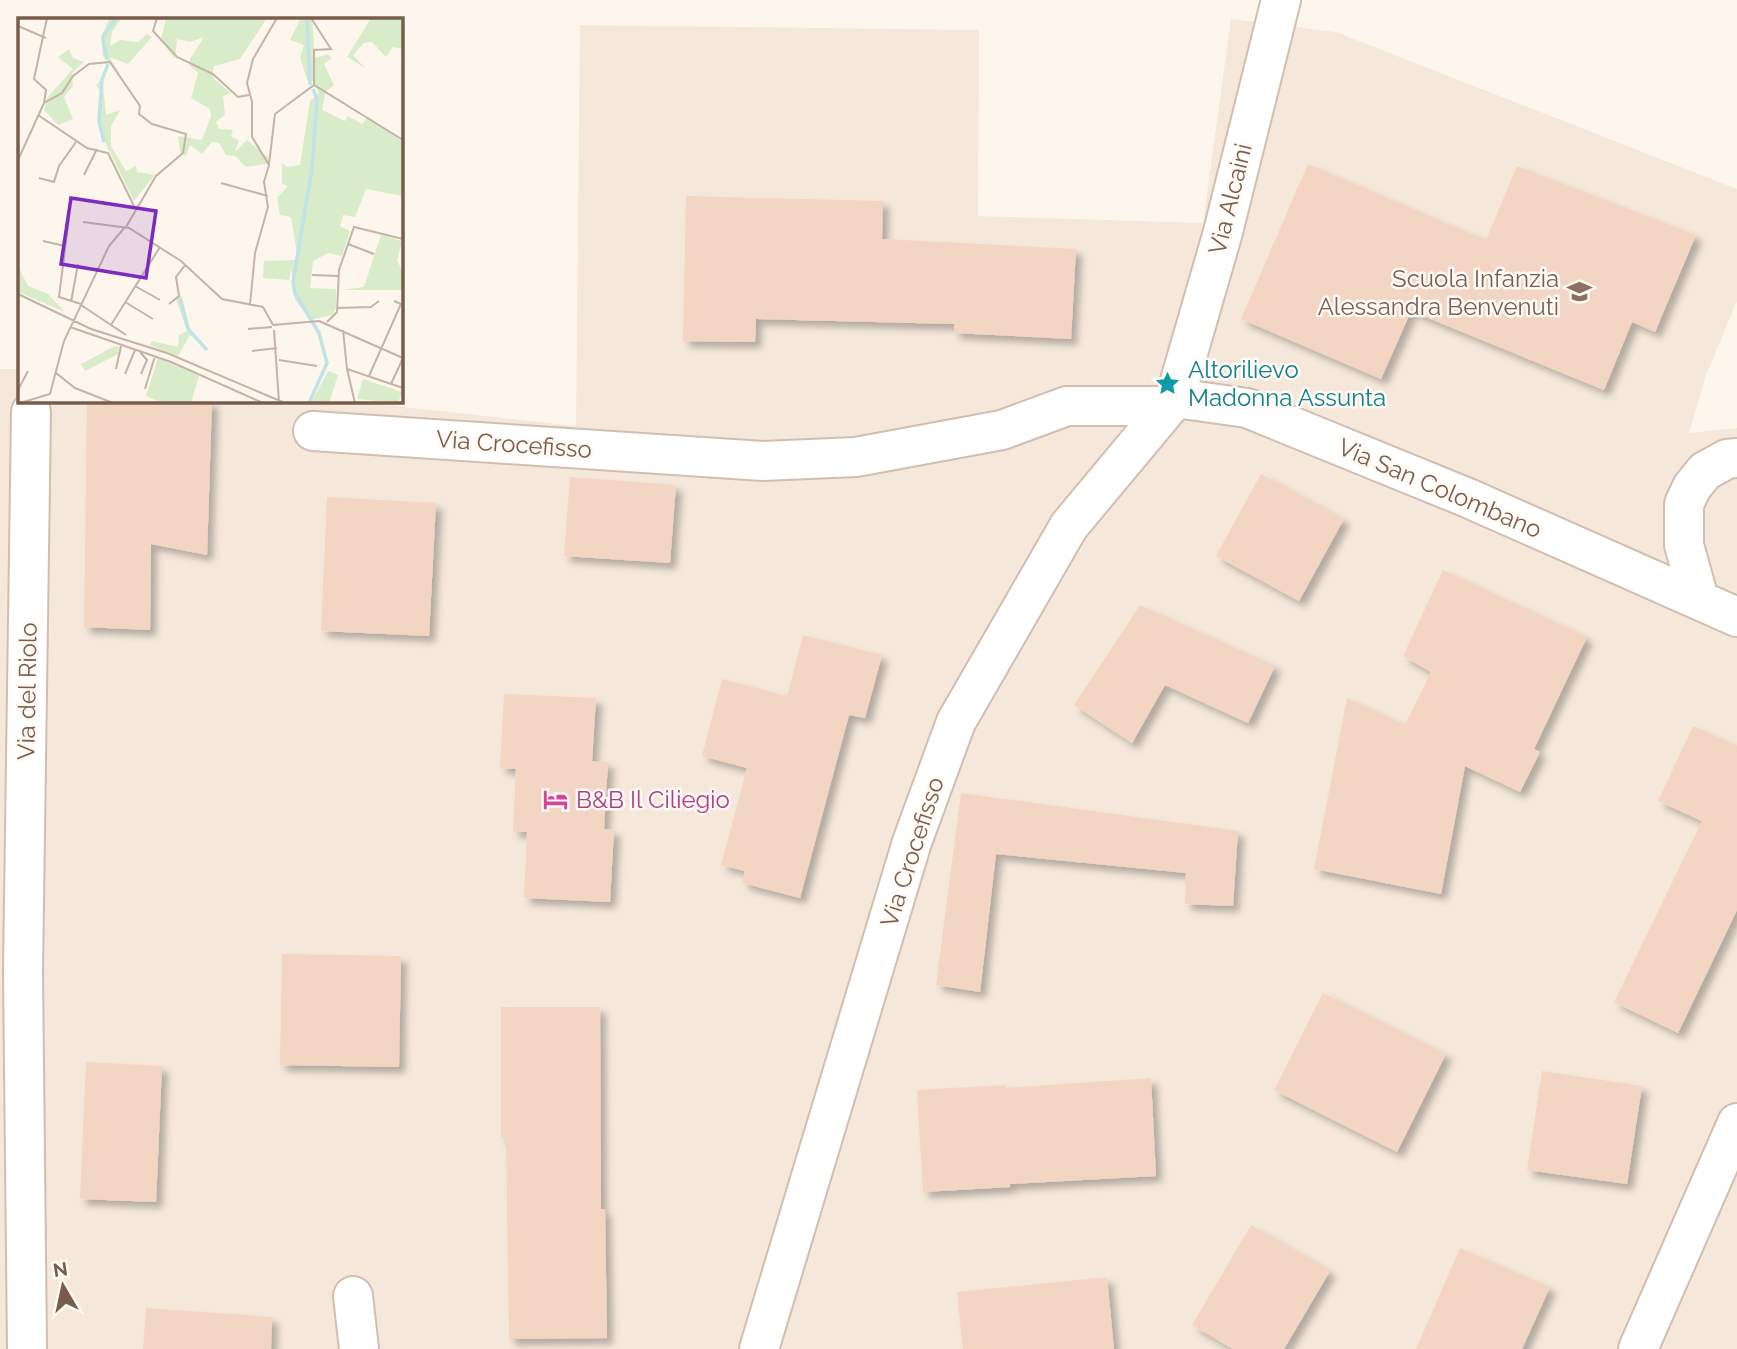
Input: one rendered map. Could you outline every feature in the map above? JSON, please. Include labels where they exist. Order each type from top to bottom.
[{"type":"street","name":"Via Alcaini","points":[[1172,402],[1223,232],[1281,0]]},
{"type":"street","name":"Via Crocefisso","points":[[313,431],[776,460],[856,457],[1002,430],[1068,406],[1172,402]]},
{"type":"street","name":"Via Crocefisso","points":[[759,1349],[912,842],[956,722],[1069,526],[1172,402]]},
{"type":"street","name":"Via San Colombano","points":[[1172,402],[1247,408],[1468,498],[1737,617]]},
{"type":"street","name":"Via del Riolo","points":[[27,1349],[11,971],[31,412]]},
{"type":"street","points":[[1699,599],[1684,545],[1684,504],[1692,487],[1705,471],[1727,459],[1737,458]]},
{"type":"street","points":[[1638,1349],[1737,1123]]},
{"type":"street","points":[[353,1296],[359,1349]]},
{"type":"shaded area","points":[[1231,19],[1336,32],[1737,189],[1737,301],[1706,375],[1689,433],[1737,428],[1737,1349],[0,1349],[0,369],[18,369],[18,402],[359,402],[576,426],[580,25],[979,30],[978,216],[1203,223]]},
{"type":"building","points":[[1308,164],[1486,240],[1517,166],[1696,235],[1655,332],[1632,322],[1604,390],[1411,311],[1381,379],[1241,319]]},
{"type":"building","points":[[686,196],[883,201],[882,239],[1076,249],[1071,339],[954,333],[954,324],[756,319],[755,342],[683,341]]},
{"type":"building","points":[[87,402],[212,402],[207,555],[151,544],[150,630],[84,627]]},
{"type":"building","points":[[1261,474],[1344,519],[1299,601],[1216,556]]},
{"type":"building","points":[[570,477],[676,485],[670,563],[564,556]]},
{"type":"building","points":[[327,497],[436,503],[429,636],[321,631]]},
{"type":"building","points":[[1443,570],[1587,637],[1534,749],[1540,752],[1520,792],[1465,766],[1441,894],[1314,869],[1347,698],[1405,725],[1431,672],[1403,656]]},
{"type":"building","points":[[1140,605],[1275,666],[1248,723],[1165,685],[1132,743],[1074,705]]},
{"type":"building","points":[[803,635],[882,655],[865,718],[849,715],[800,898],[742,883],[745,871],[721,865],[747,768],[702,756],[722,679],[787,696]]},
{"type":"building","points":[[504,694],[596,698],[592,761],[608,762],[604,829],[614,830],[610,902],[524,898],[527,832],[513,832],[516,769],[500,768]]},
{"type":"building","points":[[1693,726],[1737,746],[1737,910],[1678,1033],[1614,1002],[1702,821],[1658,801]]},
{"type":"building","points":[[961,793],[1238,831],[1233,906],[1185,904],[1186,873],[996,854],[980,992],[936,985]]},
{"type":"building","points":[[282,954],[401,956],[399,1067],[280,1065]]},
{"type":"building","points":[[1323,993],[1446,1054],[1397,1152],[1274,1090]]},
{"type":"building","points":[[501,1007],[600,1007],[601,1209],[605,1209],[607,1338],[509,1339],[506,1138],[501,1138]]},
{"type":"building","points":[[86,1062],[162,1066],[156,1202],[80,1199]]},
{"type":"building","points":[[1542,1071],[1642,1086],[1627,1184],[1527,1170]]},
{"type":"building","points":[[1151,1078],[1156,1176],[923,1192],[917,1090],[1005,1085],[1005,1088]]},
{"type":"building","points":[[1251,1225],[1330,1271],[1284,1349],[1233,1349],[1192,1325]]},
{"type":"building","points":[[1460,1248],[1550,1287],[1522,1349],[1416,1349]]},
{"type":"building","points":[[1107,1277],[1114,1349],[963,1349],[957,1292]]},
{"type":"building","points":[[146,1308],[272,1317],[271,1349],[143,1349]]},
{"type":"place","name":"Scuola Infanzia Alessandra Benvenuti","points":[[1579,292]]},
{"type":"place","name":"Altorilievo Madonna Assunta","points":[[1168,383]]},
{"type":"place","name":"B&B Il Ciliegio","points":[[556,799]]}]
